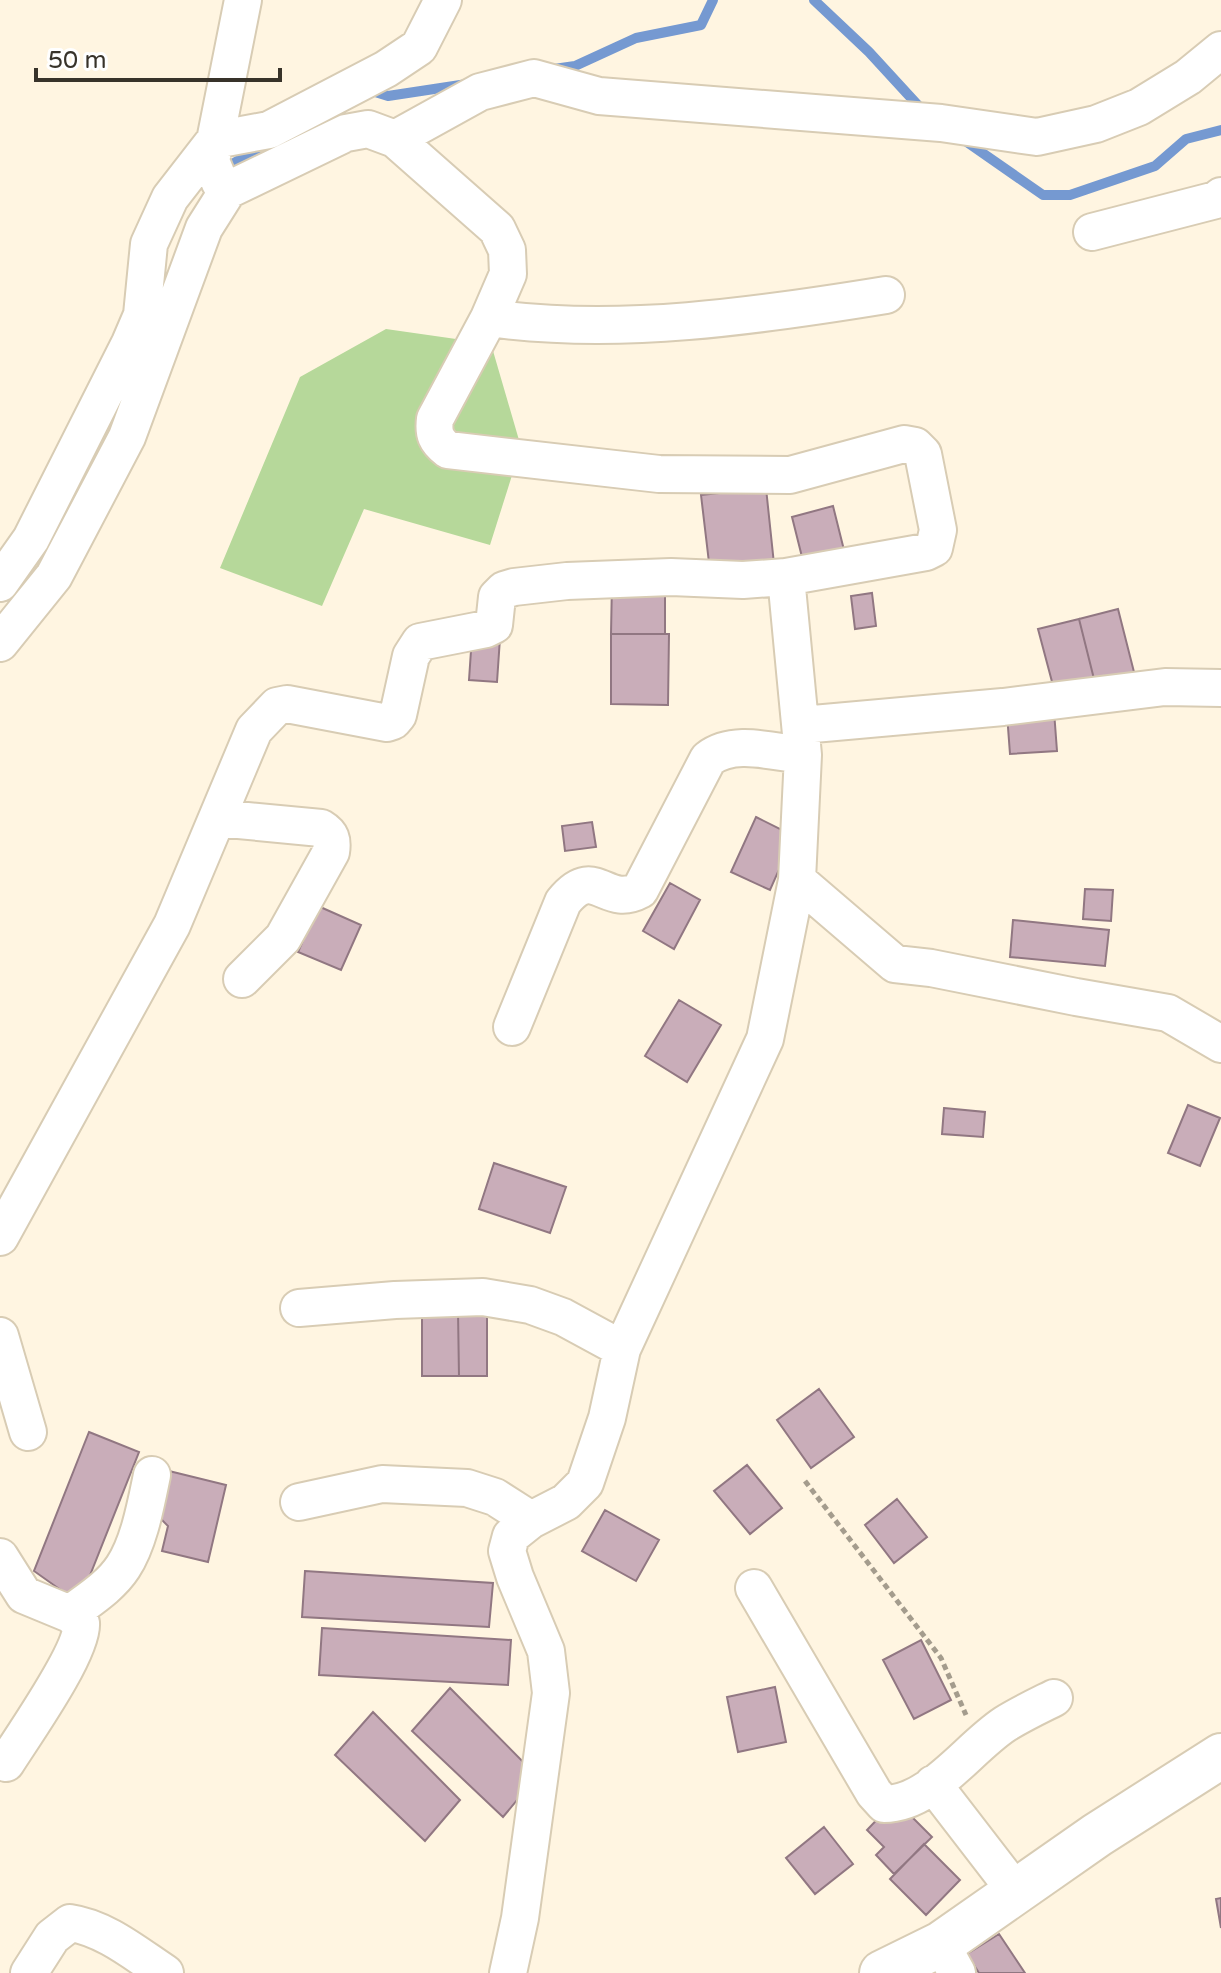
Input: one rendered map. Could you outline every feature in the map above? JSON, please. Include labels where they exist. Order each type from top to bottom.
[{"type":"street","points":[[0,643],[54,576],[127,437],[204,228],[219,168],[243,0]]},
{"type":"street","points":[[0,583],[31,539],[130,343],[142,315],[149,244],[170,198],[219,168],[269,130],[386,69],[419,47],[443,0]]},
{"type":"street","points":[[395,139],[480,92],[534,78],[599,96],[924,122],[1037,137],[1096,124],[1139,107],[1188,77],[1221,50]]},
{"type":"street","points":[[0,1237],[172,925],[254,730],[277,706],[287,704],[387,723],[393,721],[398,715],[411,656],[420,642],[494,625],[497,597],[504,590],[567,581],[786,577],[926,552],[934,548],[938,530],[923,454],[915,446],[904,444],[790,475],[659,474],[448,450],[437,442],[435,419],[489,318],[508,274],[507,250],[497,229],[395,139],[368,129],[219,168]]},
{"type":"street","points":[[1092,232],[1216,200],[1221,196]]},
{"type":"street","points":[[489,318],[538,325],[748,317],[886,295]]},
{"type":"street","points":[[508,1973],[520,1918],[551,1693],[546,1651],[507,1551],[511,1536],[531,1520],[566,1502],[585,1483],[607,1418],[622,1349],[765,1039],[797,880],[802,740],[786,577]]},
{"type":"street","points":[[512,1027],[563,902],[573,890],[583,885],[596,886],[617,896],[629,896],[640,890],[708,759],[721,749],[802,740],[1003,707],[1165,687],[1221,688]]},
{"type":"street","points":[[217,818],[321,828],[329,833],[333,842],[331,852],[283,938],[242,979]]},
{"type":"street","points":[[797,880],[895,964],[931,968],[1168,1013],[1221,1044]]},
{"type":"street","points":[[299,1308],[483,1297],[530,1305],[563,1317],[622,1349]]},
{"type":"street","points":[[0,1336],[28,1432]]},
{"type":"street","points":[[70,1614],[98,1594],[123,1567],[142,1520],[152,1475]]},
{"type":"street","points":[[299,1502],[382,1484],[467,1488],[495,1497],[531,1520]]},
{"type":"street","points":[[0,1557],[24,1595],[70,1614],[81,1623],[82,1632],[69,1661],[6,1763]]},
{"type":"street","points":[[754,1588],[874,1793],[884,1804],[898,1804],[917,1797],[1004,1724],[1054,1698]]},
{"type":"street","points":[[882,1973],[949,1959],[1017,1893],[1097,1835],[1221,1756]]},
{"type":"street","points":[[933,1784],[1017,1893]]},
{"type":"street","points":[[29,1973],[52,1937],[70,1923],[86,1925],[113,1939],[165,1973]]},
{"type":"path","points":[[805,1481],[941,1658],[978,1746]]},
{"type":"green space","points":[[386,329],[491,344],[521,447],[490,545],[364,509],[322,606],[220,568],[300,377]]},
{"type":"building","points":[[766,488],[774,564],[710,571],[701,495]]},
{"type":"building","points":[[833,506],[844,550],[803,561],[792,517]]},
{"type":"building","points":[[612,582],[665,582],[665,634],[611,634]]},
{"type":"building","points":[[872,593],[876,626],[855,629],[851,596]]},
{"type":"building","points":[[1118,609],[1134,672],[1095,683],[1079,619]]},
{"type":"building","points":[[1079,619],[1095,683],[1055,693],[1038,629]]},
{"type":"building","points":[[611,634],[669,634],[668,705],[611,704]]},
{"type":"building","points":[[472,636],[500,638],[497,682],[469,680]]},
{"type":"building","points":[[1054,711],[1057,751],[1010,754],[1007,714]]},
{"type":"building","points":[[756,817],[794,836],[770,890],[731,872]]},
{"type":"building","points":[[592,822],[596,847],[565,851],[562,826]]},
{"type":"building","points":[[670,883],[700,900],[674,949],[643,931]]},
{"type":"building","points":[[1085,889],[1113,890],[1111,921],[1083,919]]},
{"type":"building","points":[[318,906],[361,925],[341,970],[298,952]]},
{"type":"building","points":[[1013,920],[1109,930],[1105,966],[1010,957]]},
{"type":"building","points":[[679,1000],[721,1025],[687,1082],[645,1056]]},
{"type":"building","points":[[1188,1105],[1220,1118],[1200,1166],[1168,1153]]},
{"type":"building","points":[[944,1108],[985,1112],[983,1137],[942,1134]]},
{"type":"building","points":[[494,1163],[566,1187],[550,1233],[479,1209]]},
{"type":"building","points":[[422,1311],[458,1311],[459,1376],[422,1376]]},
{"type":"building","points":[[458,1311],[487,1311],[487,1376],[459,1376]]},
{"type":"building","points":[[819,1389],[854,1437],[811,1468],[777,1420]]},
{"type":"building","points":[[89,1432],[139,1452],[79,1603],[34,1571]]},
{"type":"building","points":[[747,1465],[782,1508],[750,1534],[714,1491]]},
{"type":"building","points":[[169,1471],[226,1485],[208,1562],[162,1551],[168,1526],[152,1510]]},
{"type":"building","points":[[897,1499],[927,1537],[894,1563],[865,1525]]},
{"type":"building","points":[[605,1510],[659,1540],[636,1581],[582,1551]]},
{"type":"building","points":[[305,1571],[493,1583],[489,1627],[302,1617]]},
{"type":"building","points":[[322,1628],[511,1640],[508,1685],[319,1675]]},
{"type":"building","points":[[921,1640],[951,1700],[914,1719],[883,1660]]},
{"type":"building","points":[[775,1687],[786,1742],[738,1752],[727,1697]]},
{"type":"building","points":[[450,1688],[537,1776],[503,1817],[412,1731]]},
{"type":"building","points":[[373,1712],[460,1800],[425,1841],[335,1755]]},
{"type":"building","points":[[888,1808],[903,1808],[932,1837],[894,1874],[876,1855],[884,1847],[867,1830]]},
{"type":"building","points":[[824,1827],[853,1864],[815,1894],[786,1858]]},
{"type":"building","points":[[924,1844],[960,1880],[926,1915],[890,1879]]},
{"type":"building","points":[[1221,1898],[1221,1928],[1216,1899]]},
{"type":"building","points":[[999,1934],[1025,1973],[979,1973],[967,1954]]},
{"type":"waterway","points":[[554,69],[575,66],[636,38],[701,25],[713,0]]},
{"type":"waterway","points":[[814,0],[869,52],[925,113]]},
{"type":"waterway","points":[[366,94],[372,91],[388,96],[467,84]]},
{"type":"waterway","points":[[961,138],[1043,195],[1070,195],[1155,166],[1186,139],[1221,130]]},
{"type":"waterway","points":[[221,171],[262,146]]}]
